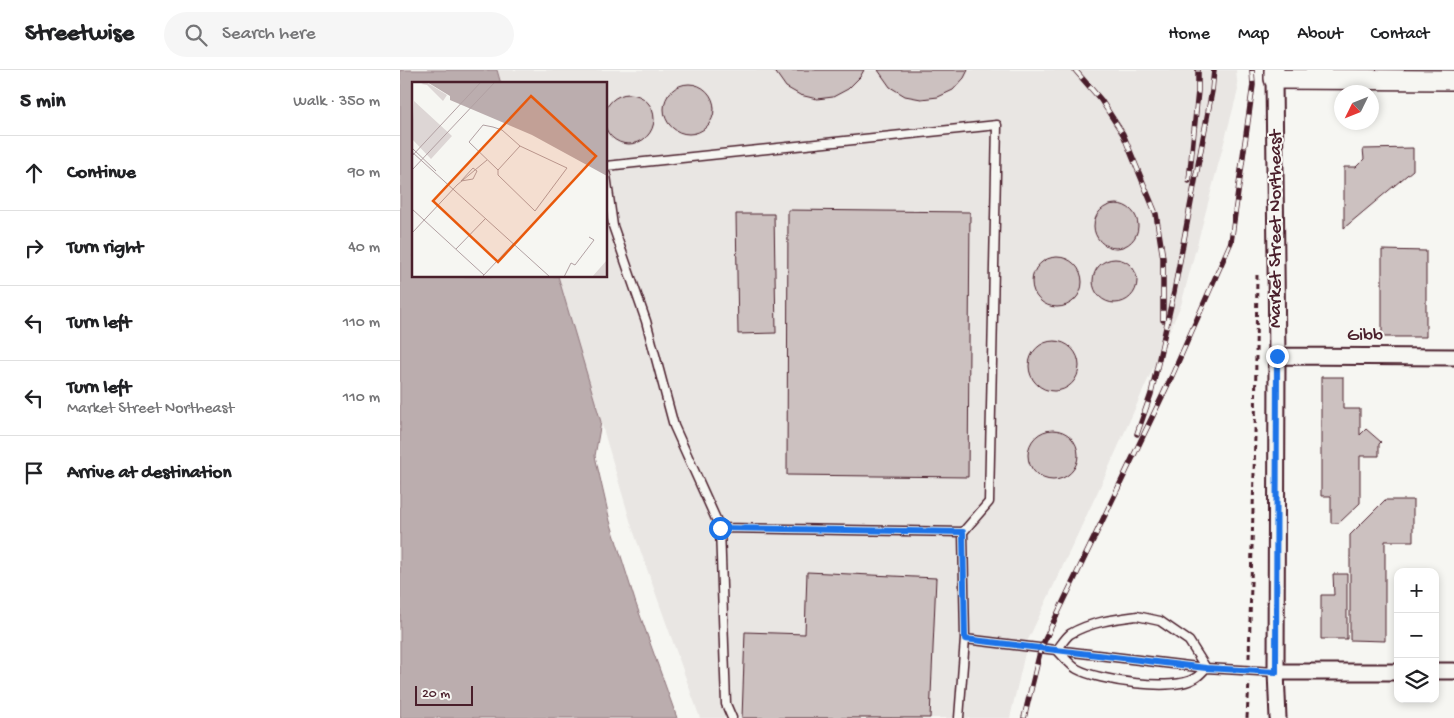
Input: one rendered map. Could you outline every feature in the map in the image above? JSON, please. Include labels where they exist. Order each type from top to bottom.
[{"type":"street","points":[[1274,74],[1454,80]]},
{"type":"street","name":"Market Street Northeast","points":[[1274,74],[1277,356],[1276,672],[1278,718]]},
{"type":"street","name":"Gibb","points":[[1277,356],[1454,357]]},
{"type":"street","points":[[1276,672],[1394,672]]},
{"type":"street","points":[[1439,672],[1454,672]]},
{"type":"lane","points":[[608,166],[997,125],[989,502],[963,532],[965,639],[959,718]]},
{"type":"lane","points":[[608,190],[613,226],[646,321],[674,426],[720,528],[726,704],[732,718]]},
{"type":"lane","points":[[720,528],[963,532]]},
{"type":"lane","points":[[1057,650],[1068,635],[1087,626],[1111,619],[1137,616],[1160,621],[1188,641],[1206,668]]},
{"type":"lane","points":[[965,639],[1206,668],[1276,672]]},
{"type":"lane","points":[[1057,650],[1076,668],[1098,676],[1136,683],[1167,686],[1183,683],[1195,679],[1206,668]]},
{"type":"path","points":[[1247,718],[1255,436],[1257,267]]},
{"type":"shaded area","points":[[400,70],[497,70],[500,82],[412,82],[412,278],[559,278],[601,422],[595,456],[610,521],[636,604],[677,718],[400,718]]},
{"type":"shaded area","points":[[497,70],[1236,70],[1238,90],[1181,305],[1106,474],[1028,640],[1010,718],[700,718],[632,527],[559,278],[608,278],[608,82],[500,82]]},
{"type":"building","points":[[774,70],[864,70],[848,89],[833,97],[817,99],[800,95],[786,87]]},
{"type":"building","points":[[878,70],[968,70],[964,78],[953,90],[938,97],[921,99],[905,96],[890,87]]},
{"type":"building","points":[[684,84],[694,84],[707,91],[714,104],[714,114],[707,127],[694,134],[684,134],[675,130],[668,123],[664,114],[664,104],[668,95],[675,88]]},
{"type":"building","points":[[629,94],[643,98],[650,105],[654,119],[650,133],[639,142],[629,144],[619,142],[608,133],[608,105],[619,96]]},
{"type":"building","points":[[1413,148],[1413,170],[1344,228],[1344,167],[1356,167],[1364,159],[1363,149]]},
{"type":"building","points":[[1116,204],[1128,208],[1134,214],[1138,226],[1134,238],[1128,244],[1116,248],[1104,244],[1098,238],[1094,226],[1098,214],[1104,208]]},
{"type":"building","points":[[788,210],[970,212],[968,477],[787,475]]},
{"type":"building","points":[[736,214],[774,214],[776,333],[738,334]]},
{"type":"building","points":[[1382,250],[1426,251],[1426,337],[1382,337]]},
{"type":"building","points":[[1052,257],[1062,257],[1075,264],[1082,277],[1082,287],[1075,300],[1062,307],[1052,307],[1043,303],[1036,296],[1032,287],[1032,277],[1036,268],[1043,261]]},
{"type":"building","points":[[1115,259],[1127,263],[1133,269],[1137,281],[1133,293],[1127,299],[1115,303],[1103,299],[1097,293],[1093,281],[1097,269],[1103,263]]},
{"type":"building","points":[[1049,341],[1059,341],[1072,348],[1079,361],[1079,371],[1072,384],[1059,391],[1049,391],[1040,387],[1033,380],[1029,371],[1029,361],[1033,352],[1040,345]]},
{"type":"building","points":[[1321,377],[1343,377],[1343,409],[1360,409],[1360,435],[1366,429],[1381,442],[1379,444],[1379,456],[1360,456],[1360,503],[1339,523],[1331,523],[1331,496],[1321,496]]},
{"type":"building","points":[[1048,430],[1058,430],[1071,437],[1078,450],[1078,460],[1071,473],[1058,480],[1048,480],[1039,476],[1032,469],[1028,460],[1028,450],[1032,441],[1039,434]]},
{"type":"building","points":[[1385,500],[1413,500],[1413,541],[1385,541],[1385,641],[1350,640],[1350,535]]},
{"type":"building","points":[[807,572],[936,578],[930,718],[742,718],[745,632],[805,634]]},
{"type":"building","points":[[1333,574],[1347,574],[1347,639],[1321,639],[1321,595],[1334,595]]},
{"type":"railway","points":[[1075,70],[1101,100],[1123,134],[1156,214],[1163,258],[1163,320]]},
{"type":"railway","points":[[1189,181],[1198,91],[1198,70]]},
{"type":"railway","points":[[1137,434],[1151,394],[1174,292],[1212,91],[1214,70]]},
{"type":"railway","points":[[1024,718],[1041,648],[1171,378],[1231,242],[1253,85],[1252,70]]},
{"type":"route","points":[[720,528],[963,532],[965,639],[1206,668],[1276,672],[1277,356]]}]
